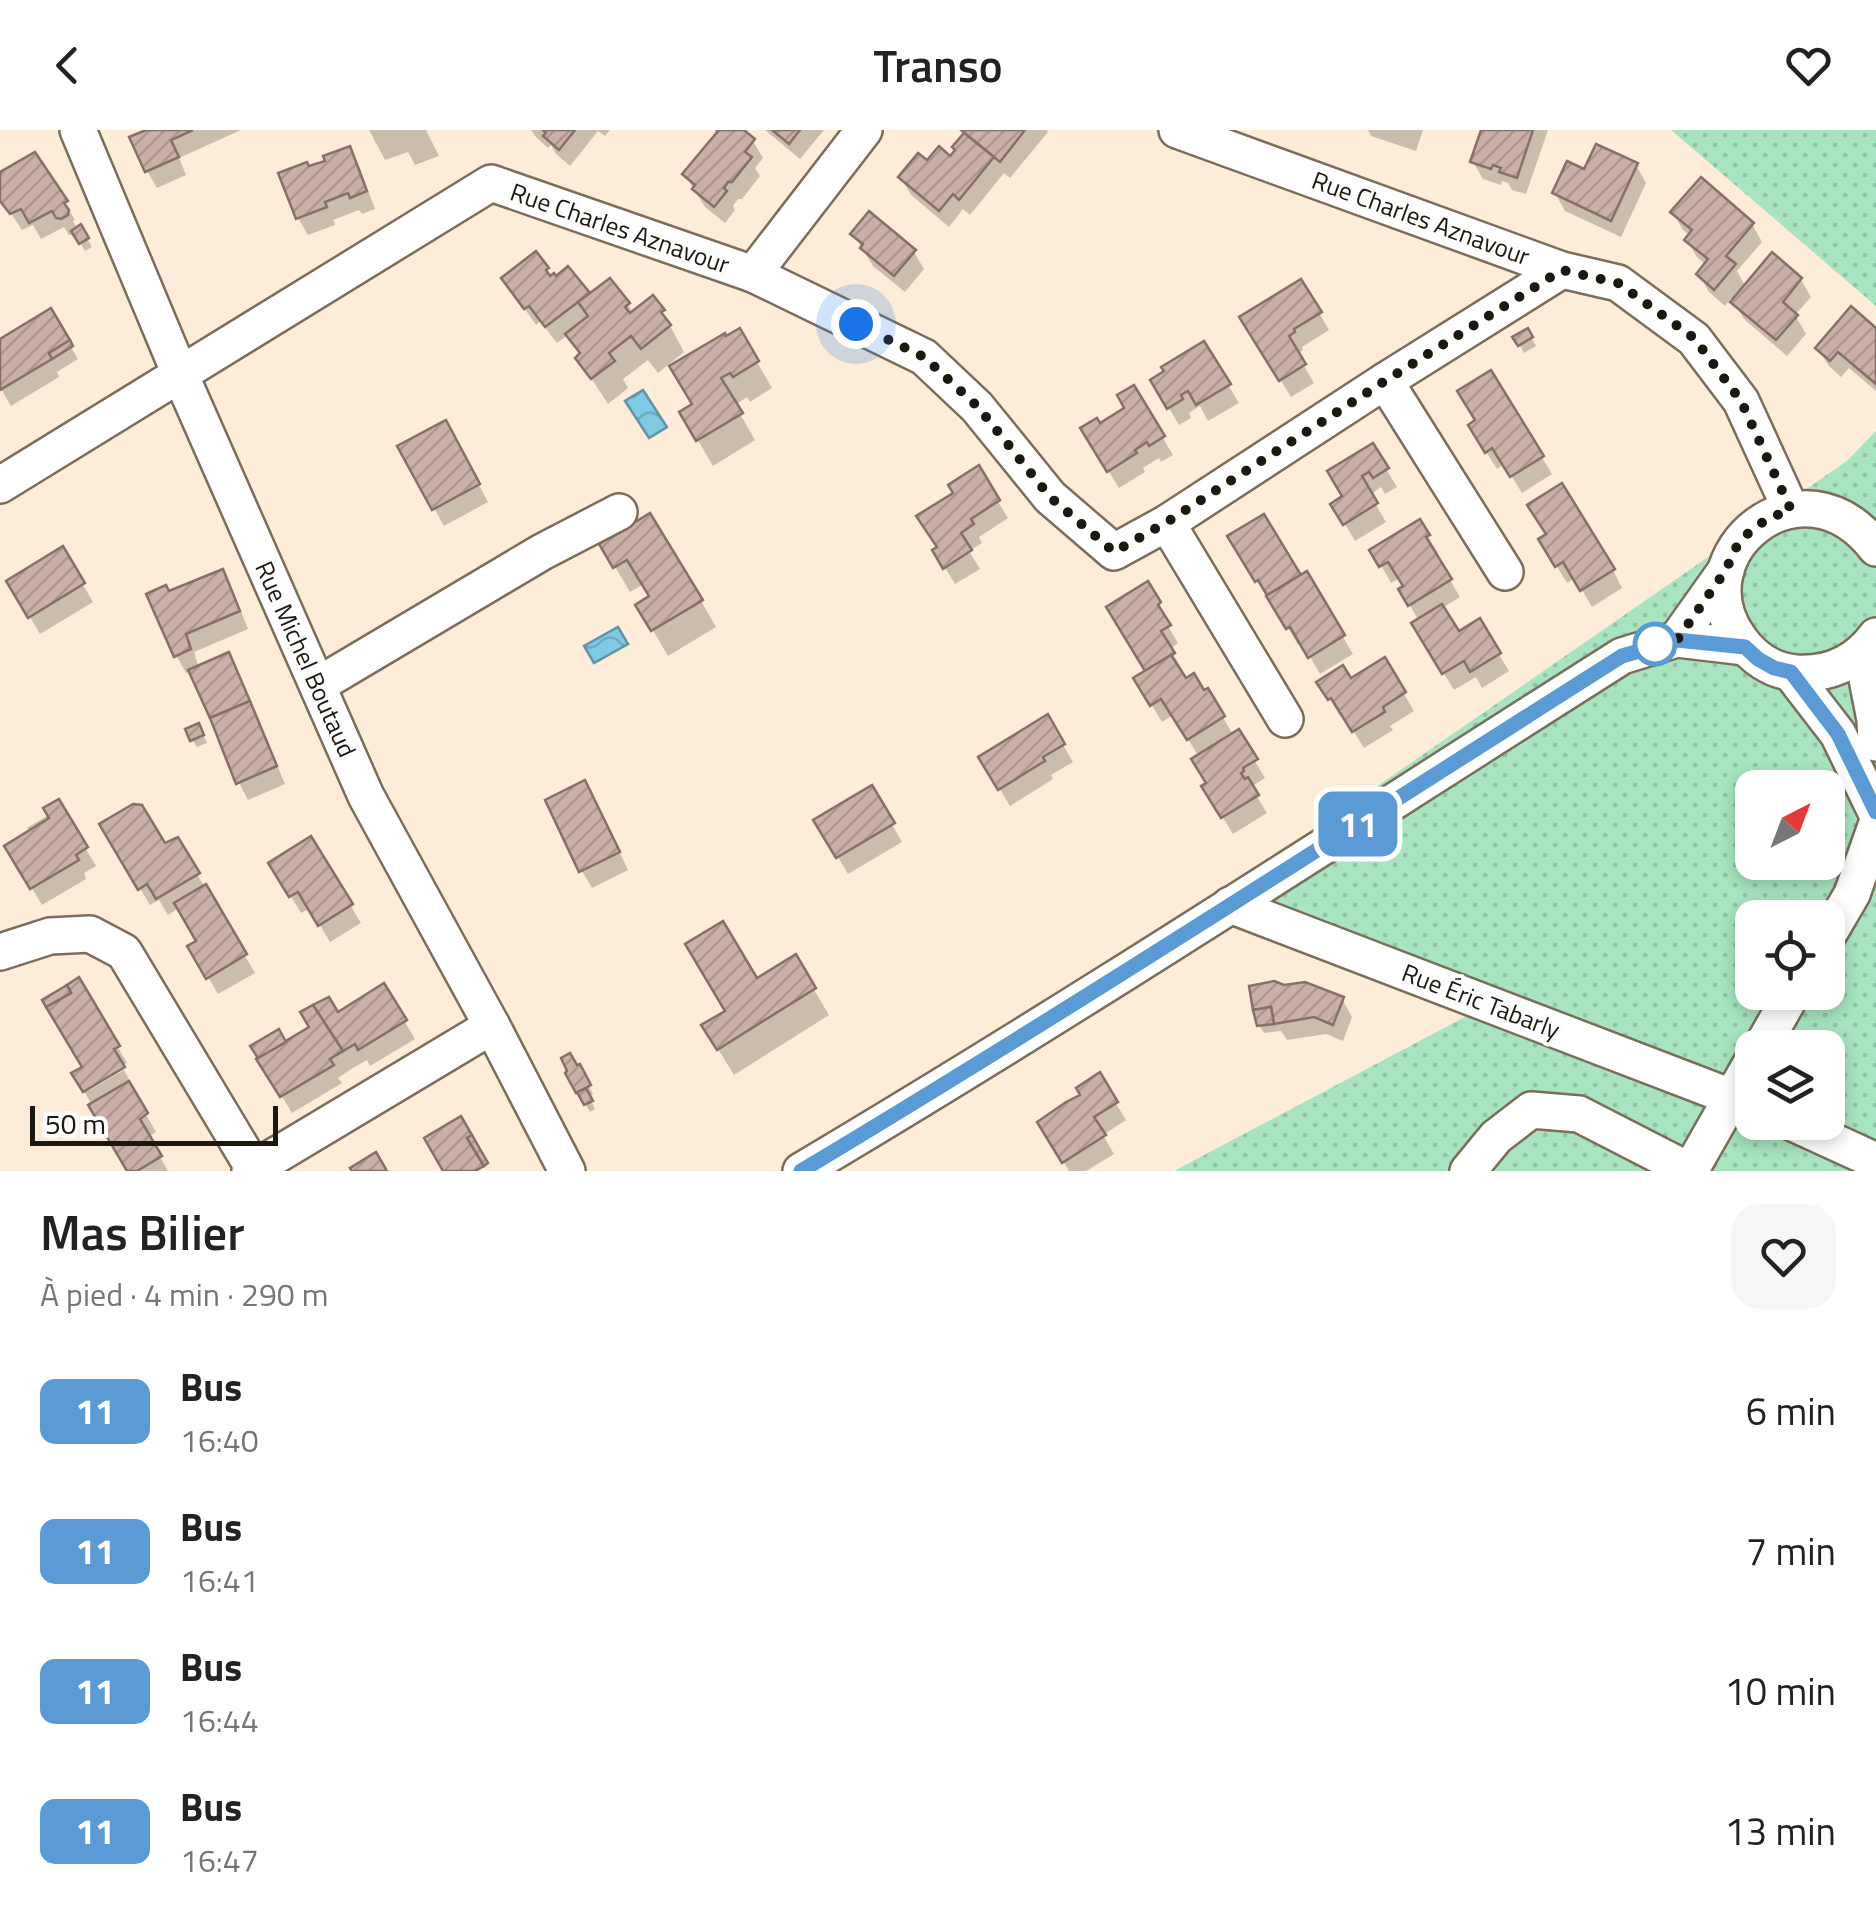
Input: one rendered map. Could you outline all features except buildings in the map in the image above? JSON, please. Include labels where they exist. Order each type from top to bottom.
[{"type":"street","name":"Rue Michel Boutaud","points":[[78,130],[180,374],[366,796],[568,1171]]},
{"type":"street","name":"Rue Charles Aznavour","points":[[180,374],[491,183],[753,274],[864,130]]},
{"type":"street","name":"Rue Charles Aznavour","points":[[1176,130],[1562,270],[1618,283],[1694,338],[1741,401],[1791,510]]},
{"type":"street","points":[[753,274],[924,357],[978,407],[1050,497],[1114,552],[1562,270]]},
{"type":"street","points":[[0,485],[180,374]]},
{"type":"street","points":[[1385,381],[1505,572]]},
{"type":"street","points":[[1677,640],[1726,570],[1735,549],[1750,531],[1769,518],[1791,510],[1817,509],[1842,517],[1876,548]]},
{"type":"street","points":[[318,685],[542,552],[619,512]]},
{"type":"street","points":[[1167,522],[1285,719]]},
{"type":"street","points":[[1726,570],[1723,590],[1733,630],[1745,647],[1774,668],[1816,674],[1840,667],[1869,644]]},
{"type":"street","points":[[801,1171],[1230,906],[1622,656],[1677,640],[1745,647]]},
{"type":"street","points":[[1869,644],[1876,743]]},
{"type":"street","points":[[1791,672],[1838,734],[1876,812]]},
{"type":"street","points":[[1845,906],[1876,826]]},
{"type":"street","name":"Rue Éric Tabarly","points":[[1230,906],[1735,1097]]},
{"type":"street","points":[[0,952],[50,936],[90,934],[124,952],[252,1170],[492,1026]]},
{"type":"street","points":[[1468,1171],[1496,1138],[1531,1110],[1579,1114],[1690,1171],[1735,1110]]},
{"type":"street","points":[[1830,1140],[1876,1161]]},
{"type":"green space","points":[[1671,130],[1876,130],[1876,306]]},
{"type":"green space","points":[[1876,431],[1876,1171],[1174,1171],[1512,992],[1230,888],[1847,461]]},
{"type":"water","points":[[643,390],[667,427],[649,438],[625,401]]},
{"type":"water","points":[[618,627],[628,644],[594,663],[584,646]]},
{"type":"bus line","name":"11","points":[[801,1171],[1230,906],[1622,656],[1658,643],[1677,640],[1745,647],[1774,668],[1791,672],[1838,734],[1876,812]]},
{"type":"route","points":[[856,324],[924,357],[978,407],[1050,497],[1114,552],[1562,270],[1618,283],[1694,338],[1741,401],[1791,510],[1750,531],[1677,640],[1655,644]]}]
